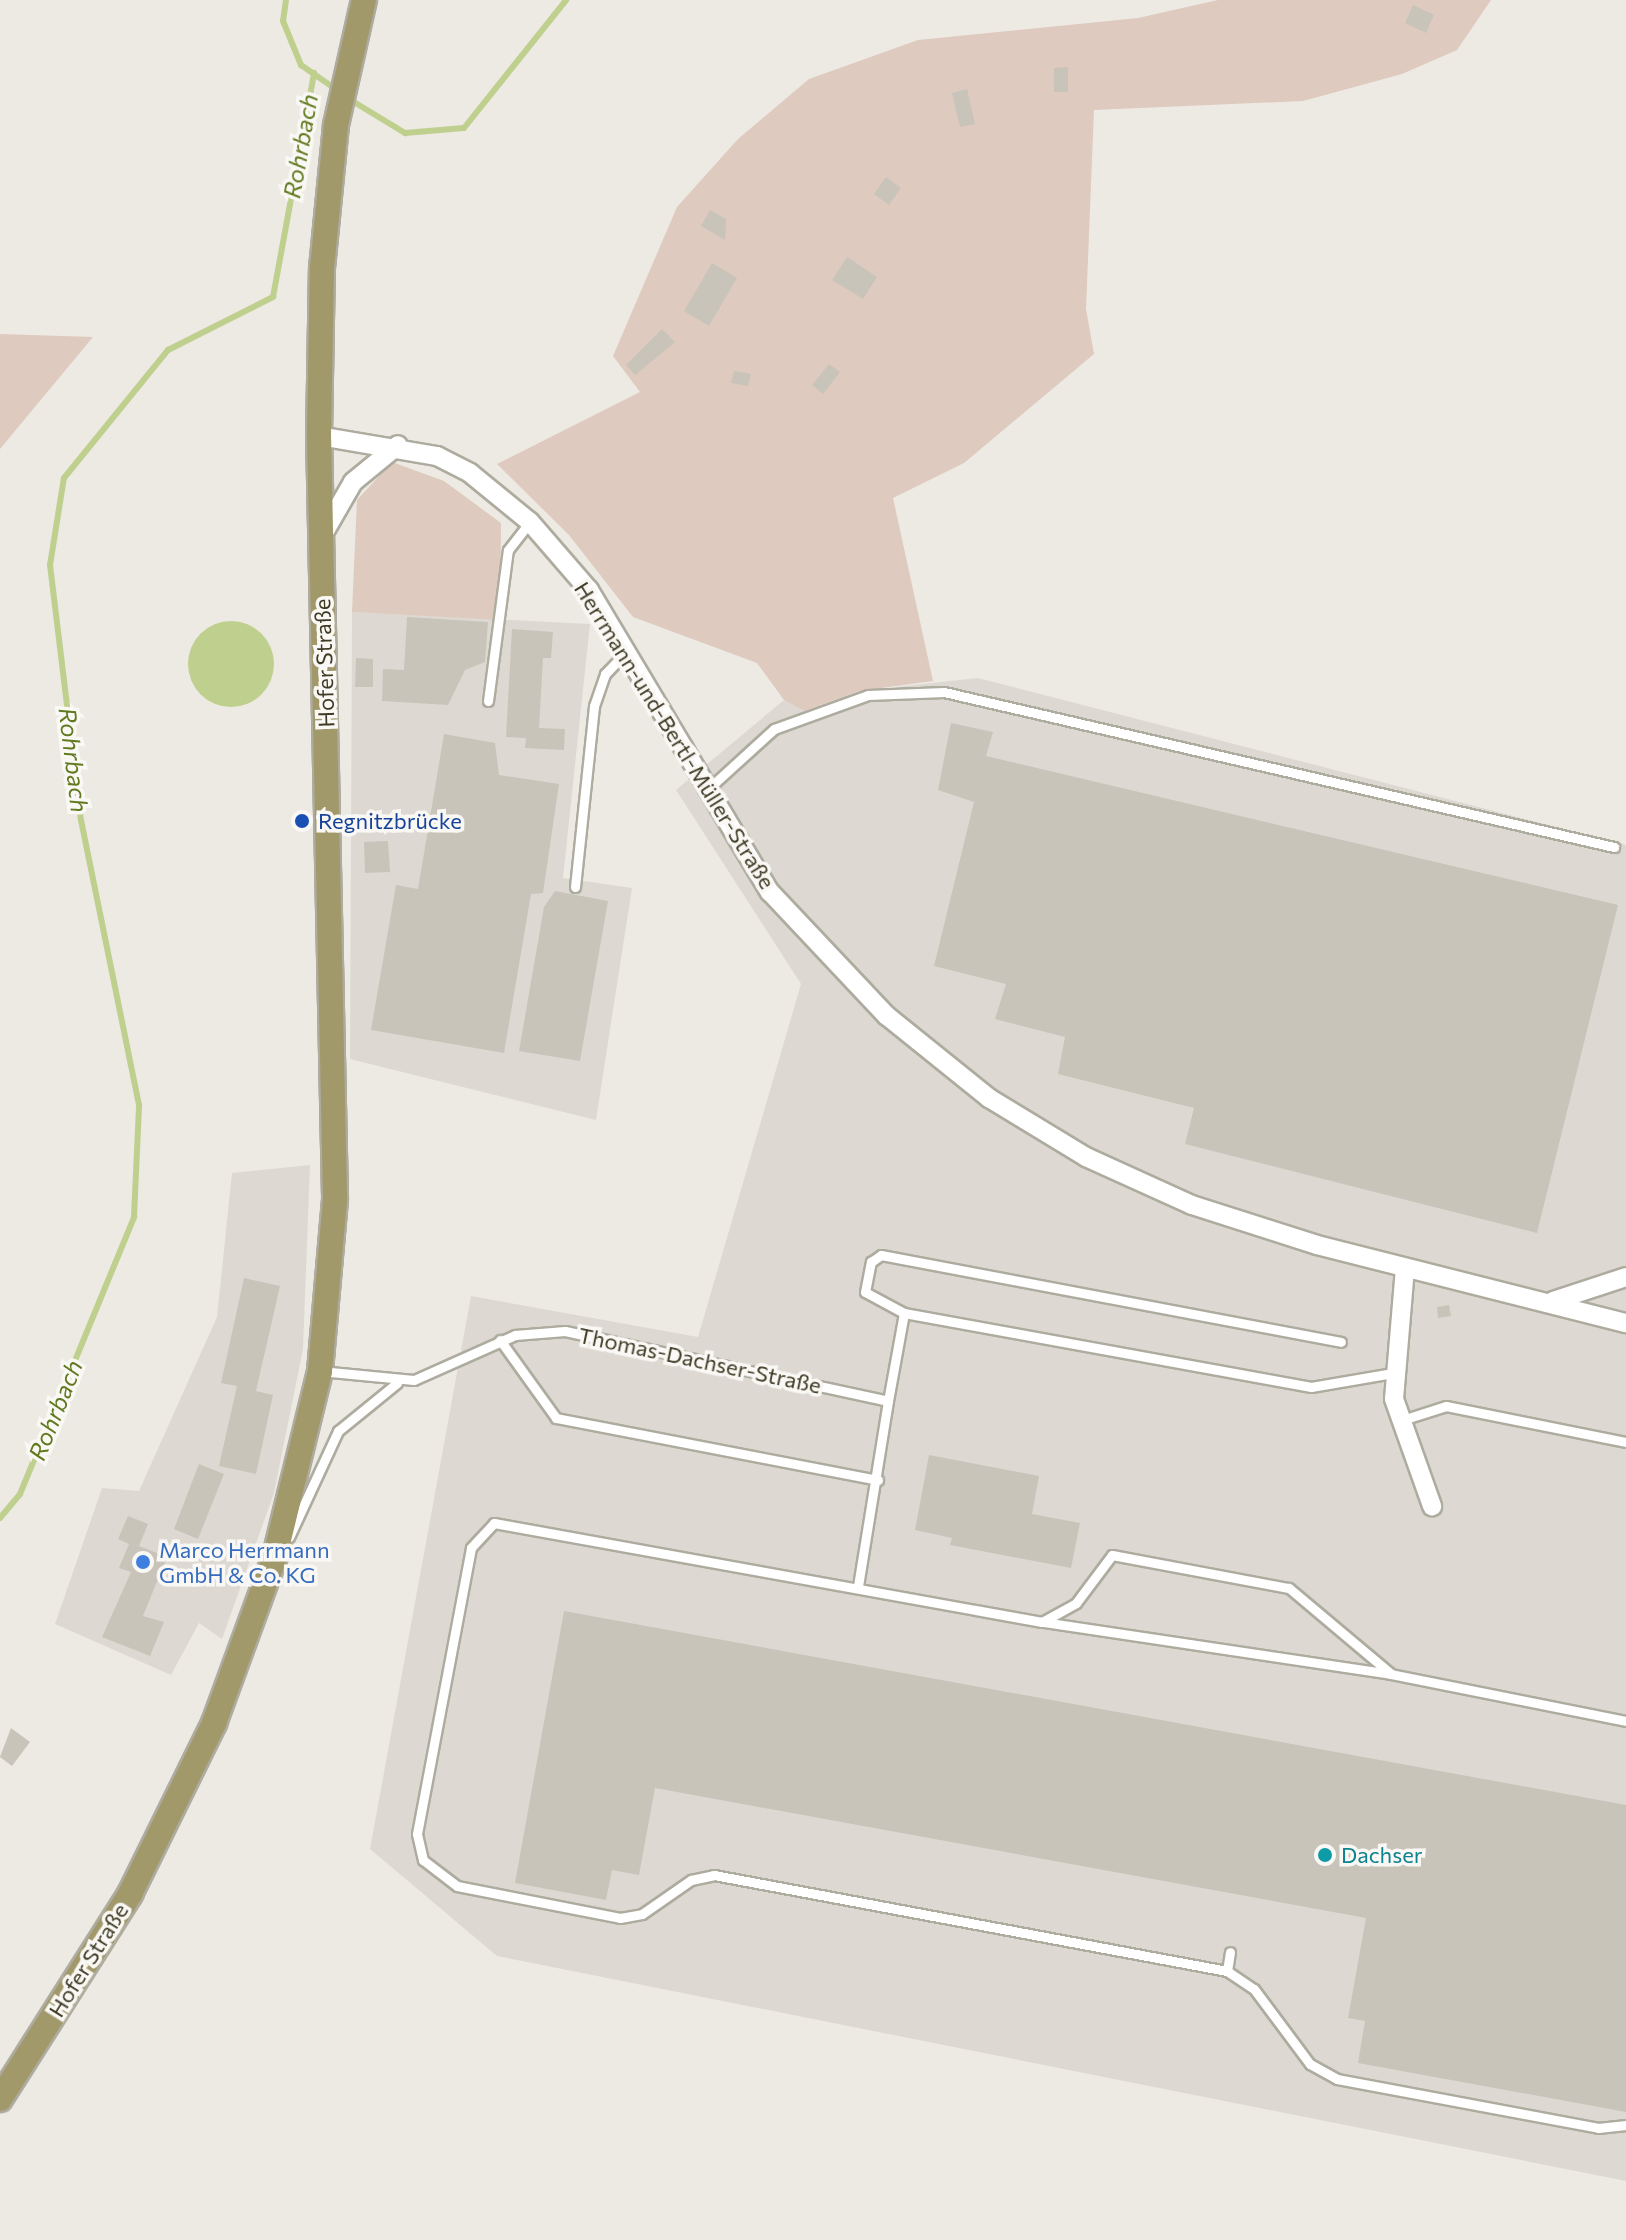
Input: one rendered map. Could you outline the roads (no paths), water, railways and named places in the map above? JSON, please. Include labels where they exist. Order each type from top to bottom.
[{"type":"main road","name":"Hofer Straße","points":[[0,2099],[171,1818],[275,1556],[320,1371],[335,1198],[319,436],[322,268],[336,125],[364,0]]},
{"type":"street","name":"Herrmann-und-Bertl-Müller-Straße","points":[[319,436],[398,445],[470,473],[530,522],[589,590],[627,651],[705,791],[809,937],[915,1042],[989,1098],[1151,1188],[1278,1234],[1626,1323]]},
{"type":"street","points":[[321,538],[353,482],[398,445]]},
{"type":"street","points":[[1405,1268],[1393,1373],[1399,1421],[1432,1506]]},
{"type":"street","points":[[1550,1302],[1626,1277]]},
{"type":"lane","points":[[488,701],[508,550],[530,522]]},
{"type":"lane","points":[[575,887],[594,706],[605,674],[627,651]]},
{"type":"lane","points":[[705,791],[774,729],[868,695],[944,692],[1614,847]]},
{"type":"lane","points":[[1341,1342],[881,1255],[871,1262],[865,1292],[872,1303],[904,1313],[1311,1387],[1393,1373]]},
{"type":"lane","points":[[858,1587],[904,1313]]},
{"type":"lane","name":"Thomas-Dachser-Straße","points":[[399,1382],[500,1340],[565,1331],[888,1401]]},
{"type":"lane","points":[[500,1340],[556,1418],[878,1480]]},
{"type":"lane","points":[[320,1371],[399,1382]]},
{"type":"lane","points":[[275,1556],[338,1431],[399,1382]]},
{"type":"lane","points":[[1399,1421],[1446,1406],[1626,1442]]},
{"type":"lane","points":[[1626,1721],[1391,1674],[1042,1622],[514,1522],[486,1526],[471,1548],[417,1834],[423,1860],[457,1886],[620,1918],[642,1914],[691,1880],[714,1875],[1227,1971],[1254,1989],[1310,2064],[1337,2079],[1598,2128],[1626,2125]]},
{"type":"lane","points":[[1042,1622],[1076,1603],[1112,1555],[1289,1588],[1391,1674]]},
{"type":"lane","points":[[1227,1971],[1230,1952]]},
{"type":"waterway","points":[[286,0],[283,21],[301,65],[337,90]]},
{"type":"waterway","points":[[349,99],[405,133],[464,128],[566,0]]},
{"type":"waterway","name":"Rohrbach","points":[[0,1518],[20,1494],[134,1217],[139,1105],[81,821],[50,565],[64,478],[168,350],[273,297],[314,73]]},
{"type":"place","name":"Regnitzbrücke","points":[[302,821]]},
{"type":"place","name":"Marco Herrmann GmbH & Co. KG","points":[[143,1562]]},
{"type":"place","name":"Dachser","points":[[1325,1855]]}]
